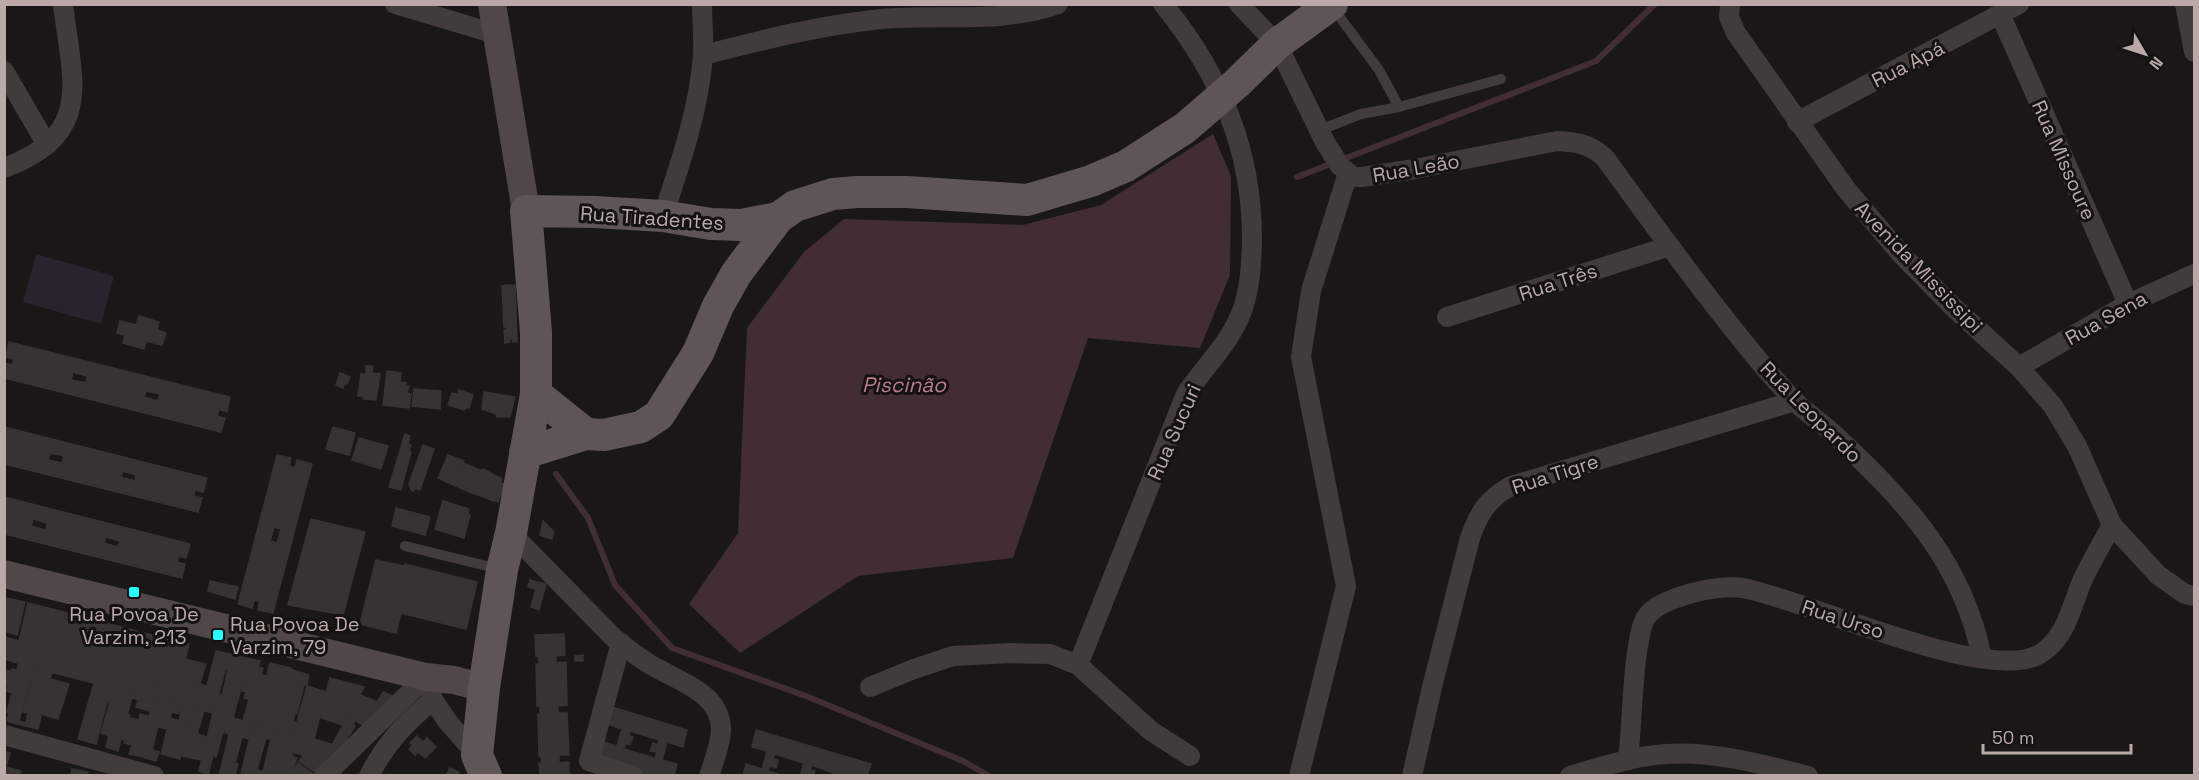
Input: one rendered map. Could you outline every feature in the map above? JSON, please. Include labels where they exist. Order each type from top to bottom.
[{"type":"main road","points":[[482,765],[484,688],[502,570],[511,533],[536,394],[534,288],[526,212],[499,35],[492,4]]},
{"type":"main road","points":[[525,453],[586,435],[604,435],[641,426],[659,415],[698,353],[718,306],[736,274],[778,218],[795,206],[812,199],[856,192],[907,192],[1027,200],[1091,180],[1126,166],[1185,128],[1229,91],[1271,50],[1331,5]]},
{"type":"main road","name":"Rua Tiradentes","points":[[526,212],[595,212],[663,216],[741,225],[778,218]]},
{"type":"main road","points":[[722,224],[733,246],[736,274]]},
{"type":"main road","points":[[536,394],[586,435]]},
{"type":"main road","points":[[4,574],[430,688],[454,680],[484,688]]},
{"type":"street","points":[[4,168],[25,160],[47,146],[68,118],[73,82],[63,4]]},
{"type":"street","points":[[395,4],[499,35]]},
{"type":"street","points":[[663,216],[685,150],[697,96],[703,55],[702,4]]},
{"type":"street","points":[[703,55],[799,31],[845,23],[885,19],[954,19],[992,16],[1036,12],[1058,4]]},
{"type":"street","name":"Rua Sucuri","points":[[1078,664],[1186,394],[1233,331],[1250,286],[1252,212],[1243,153],[1229,91],[1163,4]]},
{"type":"street","name":"Rua Leão","points":[[1239,4],[1271,50],[1325,142],[1347,173],[1362,177],[1383,174],[1557,141],[1579,142],[1595,148]]},
{"type":"street","name":"Avenida Mississipi","points":[[1730,4],[1729,17],[1736,33],[1846,189],[1901,254],[1952,306],[2019,368],[2053,406],[2077,446],[2112,525],[2158,575],[2185,594],[2194,596]]},
{"type":"street","name":"Rua Apá","points":[[1797,122],[2001,16],[2019,4]]},
{"type":"street","points":[[2185,4],[2194,52]]},
{"type":"street","name":"Rua Missoure","points":[[2001,16],[2128,304]]},
{"type":"street","points":[[4,71],[47,146]]},
{"type":"street","name":"Rua Leopardo","points":[[1595,148],[1605,158],[1727,320],[1795,401],[1837,437],[1891,490],[1933,540],[1968,609],[1978,635],[1982,658]]},
{"type":"street","points":[[1299,776],[1346,586],[1301,357],[1311,291],[1347,173]]},
{"type":"street","name":"Rua Três","points":[[1447,318],[1670,246]]},
{"type":"street","name":"Rua Sena","points":[[2019,368],[2128,304],[2194,274]]},
{"type":"street","name":"Rua Tigre","points":[[1412,776],[1470,538],[1478,516],[1497,494],[1511,486],[1795,401]]},
{"type":"street","name":"Rua Urso","points":[[1628,760],[1634,672],[1643,622],[1654,608],[1692,592],[1716,588],[1742,588],[1805,606],[1909,641],[1982,658],[2008,662],[2026,660],[2052,645],[2061,634],[2082,582],[2112,525]]},
{"type":"street","points":[[511,533],[621,643],[653,666],[712,702],[719,714],[721,729],[719,745],[709,776]]},
{"type":"street","points":[[621,643],[589,761],[633,776]]},
{"type":"street","points":[[870,687],[953,656],[1050,654],[1078,664],[1151,731],[1190,756]]},
{"type":"street","points":[[430,688],[448,722],[482,765]]},
{"type":"street","points":[[324,776],[430,688]]},
{"type":"street","points":[[369,776],[380,754],[430,688]]},
{"type":"street","points":[[4,735],[154,776]]},
{"type":"street","points":[[1570,776],[1628,760],[1665,754],[1715,755],[1808,776]]},
{"type":"lane","points":[[1331,5],[1379,70],[1400,107]]},
{"type":"lane","points":[[1320,130],[1361,114],[1400,107],[1501,79]]},
{"type":"lane","points":[[405,546],[502,570]]},
{"type":"shaded area","points":[[36,254],[114,276],[101,324],[23,302]]},
{"type":"water","name":"Piscinão","points":[[1213,134],[1231,176],[1230,275],[1200,348],[1088,338],[1013,558],[858,576],[740,653],[689,604],[738,533],[747,328],[804,252],[844,219],[1023,225],[1101,205]]},
{"type":"building","points":[[507,285],[507,288],[509,285],[515,285],[517,342],[510,339],[510,342],[505,343],[504,330],[507,330],[504,327],[502,286]]},
{"type":"building","points":[[139,316],[159,322],[157,330],[166,333],[162,345],[146,341],[144,349],[123,343],[125,335],[117,333],[120,321],[136,325]]},
{"type":"building","points":[[9,342],[230,397],[227,412],[219,409],[217,416],[225,418],[221,432],[4,378],[4,363],[12,365],[14,359],[6,357]],"holes":[[[73,372],[87,376],[86,383],[71,380]],[[146,391],[160,394],[158,401],[144,397]]]},
{"type":"building","points":[[366,366],[373,366],[372,373],[380,374],[376,400],[363,399],[363,396],[358,396],[361,374],[366,374]]},
{"type":"building","points":[[387,371],[401,373],[400,382],[409,386],[407,393],[411,394],[409,408],[383,405]]},
{"type":"building","points":[[340,373],[350,377],[343,388],[336,385]]},
{"type":"building","points":[[414,389],[441,391],[440,409],[412,406]]},
{"type":"building","points":[[459,390],[473,395],[469,408],[464,410],[448,405],[452,393],[458,394]]},
{"type":"building","points":[[484,392],[515,397],[510,417],[497,417],[496,414],[482,409]]},
{"type":"building","points":[[4,427],[207,478],[203,492],[195,490],[194,496],[202,498],[198,512],[4,464]],"holes":[[[50,453],[64,456],[62,463],[48,460]],[[123,471],[136,475],[135,481],[121,477]]]},
{"type":"building","points":[[333,427],[355,433],[349,455],[326,449]]},
{"type":"building","points":[[405,434],[410,436],[408,444],[411,445],[409,452],[411,452],[401,490],[389,487]]},
{"type":"building","points":[[359,438],[388,446],[381,469],[352,460]]},
{"type":"building","points":[[423,445],[434,449],[420,490],[415,488],[414,491],[411,490],[409,484]]},
{"type":"building","points":[[277,455],[291,458],[289,466],[295,468],[297,460],[312,464],[273,613],[258,610],[260,602],[254,600],[252,608],[238,604]],"holes":[[[274,527],[281,529],[277,543],[270,541]]]},
{"type":"building","points":[[448,455],[464,461],[460,470],[466,472],[462,484],[470,487],[469,492],[438,478]]},
{"type":"building","points":[[463,463],[482,471],[473,493],[469,492],[470,487],[462,484],[466,472],[460,470]]},
{"type":"building","points":[[483,469],[502,479],[494,501],[473,493]]},
{"type":"building","points":[[501,483],[505,484],[498,502],[494,500]]},
{"type":"building","points":[[4,497],[190,544],[186,558],[179,556],[177,562],[185,564],[182,578],[4,534]],"holes":[[[33,519],[47,523],[46,530],[31,526]],[[106,537],[120,541],[118,547],[104,543]]]},
{"type":"building","points":[[443,501],[469,509],[468,514],[470,515],[464,538],[435,529]]},
{"type":"building","points":[[396,508],[430,517],[425,535],[392,526]]},
{"type":"building","points":[[311,519],[365,532],[343,615],[288,605]]},
{"type":"building","points":[[543,521],[554,532],[552,539],[540,535]]},
{"type":"building","points":[[376,560],[404,566],[405,564],[477,582],[466,629],[401,613],[396,633],[360,624]]},
{"type":"building","points":[[530,580],[546,584],[539,610],[531,607],[536,589],[528,587]]},
{"type":"building","points":[[210,581],[238,587],[235,599],[208,591]]},
{"type":"building","points":[[6,598],[25,602],[17,635],[4,631]]},
{"type":"building","points":[[28,603],[48,608],[34,667],[14,662]]},
{"type":"building","points":[[48,608],[68,613],[54,673],[34,667]]},
{"type":"building","points":[[68,613],[148,634],[133,693],[54,673]]},
{"type":"building","points":[[148,634],[169,639],[157,684],[136,678]]},
{"type":"building","points":[[564,634],[565,655],[556,656],[556,663],[566,662],[567,705],[558,706],[558,713],[567,713],[569,755],[559,755],[559,763],[569,762],[569,776],[540,776],[539,763],[542,764],[541,756],[539,756],[538,714],[540,714],[540,706],[537,706],[536,664],[539,664],[538,656],[536,656],[535,635]]},
{"type":"building","points":[[4,637],[19,641],[14,662],[4,659]]},
{"type":"building","points":[[169,639],[189,644],[177,691],[157,684]]},
{"type":"building","points":[[216,651],[230,654],[213,713],[193,708],[200,684],[207,686]]},
{"type":"building","points":[[230,654],[250,659],[238,699],[222,695]]},
{"type":"building","points":[[583,655],[583,661],[575,661],[575,656]]},
{"type":"building","points":[[185,659],[206,664],[200,683],[180,678]]},
{"type":"building","points":[[250,659],[260,661],[258,667],[263,668],[261,675],[267,676],[254,724],[243,721],[249,699],[244,698],[246,692],[242,691]]},
{"type":"building","points":[[19,663],[34,667],[18,724],[7,721],[12,693],[6,691],[12,669],[17,670]]},
{"type":"building","points":[[270,663],[291,668],[274,729],[254,723]]},
{"type":"building","points":[[35,668],[52,672],[41,716],[23,712]]},
{"type":"building","points":[[290,669],[309,675],[307,685],[287,680]]},
{"type":"building","points":[[4,670],[11,671],[8,685],[4,684]]},
{"type":"building","points":[[136,678],[157,684],[152,704],[132,698]]},
{"type":"building","points":[[180,678],[200,683],[193,708],[174,703]]},
{"type":"building","points":[[330,678],[364,687],[343,725],[319,717]]},
{"type":"building","points":[[50,679],[69,684],[58,719],[41,714]]},
{"type":"building","points":[[287,680],[304,685],[293,721],[298,723],[294,734],[274,729]]},
{"type":"building","points":[[94,683],[114,688],[110,703],[107,702],[96,744],[78,739]]},
{"type":"building","points":[[157,684],[177,691],[174,703],[154,697]]},
{"type":"building","points":[[307,686],[326,692],[314,739],[294,734]]},
{"type":"building","points":[[114,688],[133,693],[118,751],[106,747],[109,736],[101,733]]},
{"type":"building","points":[[383,692],[395,697],[388,706],[377,702]]},
{"type":"building","points":[[219,694],[238,699],[233,718],[213,713]]},
{"type":"building","points":[[360,695],[388,706],[367,728],[348,716]]},
{"type":"building","points":[[154,697],[174,703],[167,729],[158,727],[152,750],[159,752],[156,761],[139,756]]},
{"type":"building","points":[[138,699],[152,704],[150,711],[136,707]]},
{"type":"building","points":[[174,703],[182,706],[180,714],[171,712]]},
{"type":"building","points":[[183,705],[195,709],[191,724],[179,721]]},
{"type":"building","points":[[612,707],[687,730],[683,747],[667,742],[662,760],[677,764],[674,776],[653,776],[596,758],[601,741],[617,746],[622,729],[607,724]],"holes":[[[630,731],[659,740],[658,745],[653,743],[650,751],[657,752],[655,758],[624,749],[626,743],[630,745],[633,737],[629,736]]]},
{"type":"building","points":[[195,709],[204,711],[197,734],[207,737],[201,760],[181,756]]},
{"type":"building","points":[[28,713],[41,716],[38,729],[18,724],[19,721],[26,723]]},
{"type":"building","points":[[213,713],[233,718],[229,734],[223,732],[216,757],[213,756],[208,774],[199,771]]},
{"type":"building","points":[[127,714],[130,715],[129,718],[139,720],[140,714],[149,716],[139,756],[129,754],[132,745],[124,743],[125,740],[121,739]]},
{"type":"building","points":[[348,716],[355,720],[353,724],[355,726],[342,747],[332,745]]},
{"type":"building","points":[[170,718],[191,724],[180,759],[161,754]]},
{"type":"building","points":[[233,718],[254,724],[250,739],[242,737],[235,763],[238,764],[235,776],[219,776]]},
{"type":"building","points":[[254,724],[274,729],[271,740],[251,733]]},
{"type":"building","points":[[274,729],[314,739],[303,755],[269,747]]},
{"type":"building","points":[[756,730],[871,764],[867,776],[841,776],[812,765],[810,770],[815,771],[813,776],[800,776],[804,763],[775,754],[773,759],[778,760],[776,768],[770,766],[768,771],[784,776],[743,776],[746,764],[762,769],[767,751],[752,747]]},
{"type":"building","points":[[251,733],[266,737],[257,770],[263,772],[262,776],[241,773]]},
{"type":"building","points":[[417,736],[423,742],[427,738],[436,747],[425,758],[418,752],[415,755],[409,749],[413,745],[410,743]]},
{"type":"building","points":[[314,739],[347,749],[318,774],[299,761]]},
{"type":"building","points":[[269,747],[292,753],[292,756],[297,758],[291,774],[287,772],[286,776],[262,776]]},
{"type":"building","points":[[4,751],[10,753],[6,767],[4,766]]},
{"type":"building","points":[[298,763],[316,776],[290,776]]},
{"type":"building","points":[[6,767],[21,771],[20,776],[4,776]]},
{"type":"building","points":[[450,768],[459,772],[457,776],[446,776]]},
{"type":"building","points":[[72,769],[88,772],[87,776],[70,776]]},
{"type":"waterway","points":[[1297,177],[1596,61],[1655,4]]},
{"type":"waterway","points":[[556,474],[588,518],[615,585],[672,648],[806,696],[963,761],[989,776]]},
{"type":"place","name":"Rua Povoa De Varzim, 213","points":[[134,592]]},
{"type":"place","name":"Rua Povoa De Varzim, 79","points":[[218,635]]}]
